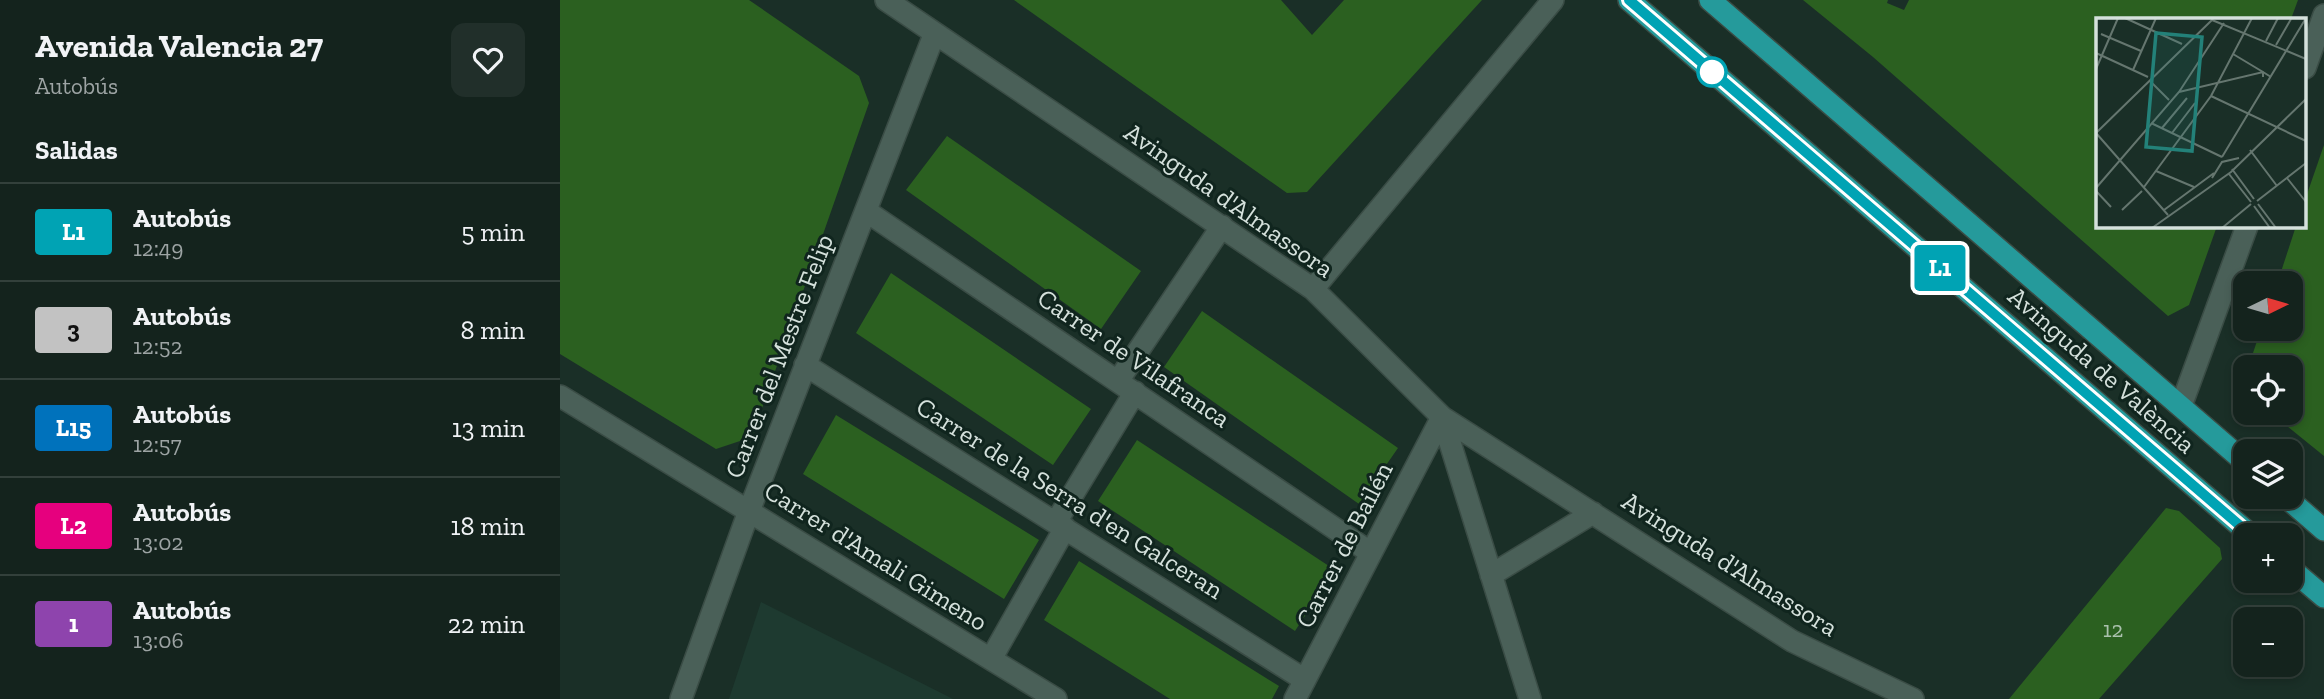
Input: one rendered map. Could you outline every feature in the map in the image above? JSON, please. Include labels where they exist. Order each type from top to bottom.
[{"type":"main road","name":"Avinguda de València","points":[[1629,0],[2237,523]]},
{"type":"main road","name":"Avinguda de València","points":[[1710,0],[2233,452]]},
{"type":"main road","points":[[2300,509],[2324,530]]},
{"type":"main road","points":[[2303,579],[2324,597]]},
{"type":"street","name":"Avinguda d'Almassora","points":[[886,0],[1313,289],[1442,417],[1792,641],[1913,699]]},
{"type":"street","points":[[1313,289],[1553,0]]},
{"type":"street","points":[[2306,65],[2324,15]]},
{"type":"street","name":"Carrer del Mestre Felip","points":[[681,699],[749,511],[934,35]]},
{"type":"street","name":"Carrer de Vilafranca","points":[[866,211],[1371,553]]},
{"type":"street","points":[[991,659],[1127,387],[1222,226]]},
{"type":"street","points":[[2181,406],[2246,228]]},
{"type":"street","name":"Carrer de la Serra d'en Galceran","points":[[805,365],[1306,680]]},
{"type":"street","name":"Carrer d'Amali Gimeno","points":[[560,396],[1056,699]]},
{"type":"street","points":[[1442,417],[1530,699]]},
{"type":"street","name":"Carrer de Bailén","points":[[1295,699],[1442,417]]},
{"type":"street","name":"Avinguda d'Almassora","points":[[1491,575],[1593,513]]},
{"type":"shaded area","points":[[761,602],[953,699],[729,699]]},
{"type":"building","points":[[560,0],[749,0],[859,76],[869,103],[752,437],[716,449],[560,354]]},
{"type":"building","points":[[1014,0],[1281,0],[1312,35],[1344,0],[1482,0],[1307,192],[1287,193]]},
{"type":"building","points":[[1803,0],[1888,0],[1887,3],[1904,10],[1909,0],[2298,0],[2291,18],[2096,18],[2096,228],[2216,228],[2189,305],[2168,316],[1873,57]]},
{"type":"building","points":[[947,136],[1141,271],[1101,329],[906,190]]},
{"type":"building","points":[[2324,145],[2324,456],[2286,425],[2303,425],[2303,355],[2252,355],[2257,341],[2303,341],[2303,271],[2281,271],[2295,228],[2306,228],[2306,197]]},
{"type":"building","points":[[891,273],[1091,409],[1053,465],[856,333]]},
{"type":"building","points":[[1202,311],[1398,448],[1359,504],[1164,367]]},
{"type":"building","points":[[836,415],[1039,540],[1004,599],[803,474]]},
{"type":"building","points":[[1137,440],[1335,570],[1295,631],[1098,501]]},
{"type":"building","points":[[2166,508],[2179,511],[2220,548],[2222,559],[2099,699],[2009,699]]},
{"type":"building","points":[[1079,561],[1279,686],[1272,699],[1170,699],[1044,620]]},
{"type":"bus line","name":"L1","points":[[1629,0],[2237,523]]}]
